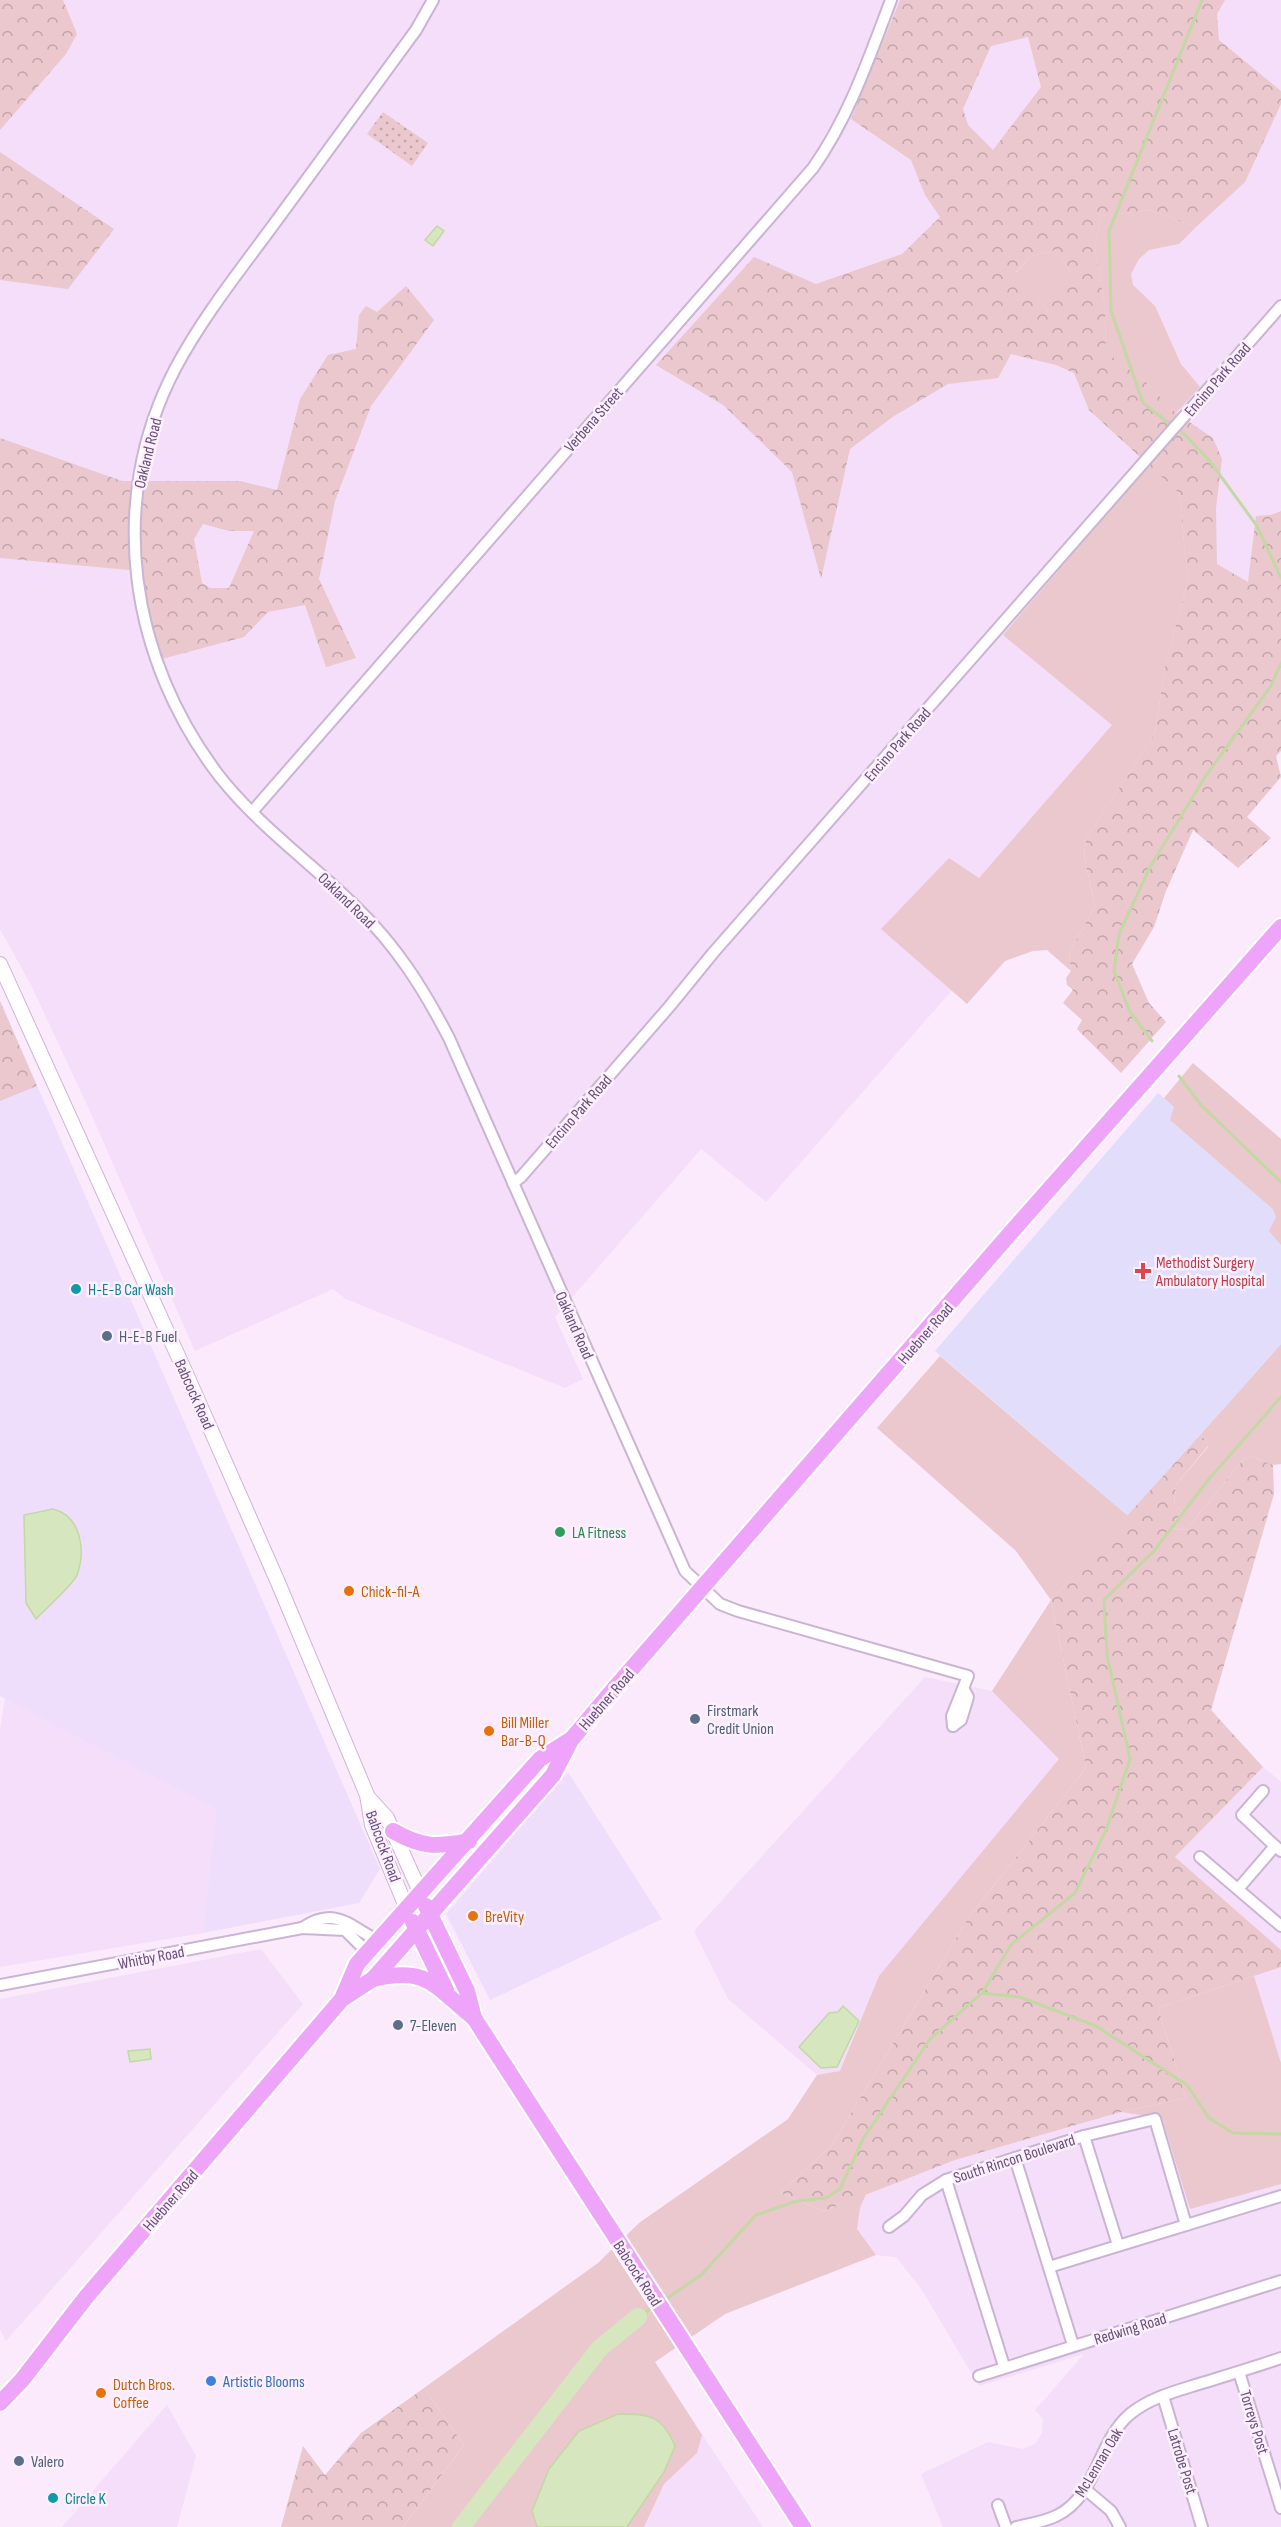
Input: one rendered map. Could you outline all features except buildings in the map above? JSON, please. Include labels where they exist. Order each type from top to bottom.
[{"type":"main road","name":"Huebner Road","points":[[342,1999],[373,1980],[553,1775],[571,1740],[701,1588],[1281,927]]},
{"type":"main road","name":"Babcock Road","points":[[0,964],[277,1580],[367,1796],[372,1825],[407,1909],[451,1999],[474,2018],[803,2527]]},
{"type":"main road","name":"Huebner Road","points":[[0,2403],[22,2380],[87,2296],[342,1999],[357,1964],[540,1759],[571,1740]]},
{"type":"main road","name":"Babcock Road","points":[[367,1796],[387,1818],[467,1991],[474,2018]]},
{"type":"main road","points":[[393,1832],[413,1843],[427,1846],[469,1841]]},
{"type":"main road","points":[[373,1980],[395,1974],[419,1976],[429,1980],[451,1999]]},
{"type":"street","name":"Oakland Road","points":[[433,0],[416,30],[191,342],[174,371],[158,408],[144,454],[136,496],[133,530],[135,566],[149,639],[159,672],[188,729],[220,777],[252,812],[356,906],[401,956],[425,993],[449,1038],[681,1565],[701,1588],[720,1604],[968,1676],[964,1690]]},
{"type":"street","name":"Verbena Street","points":[[252,812],[813,168],[846,113],[891,0]]},
{"type":"street","name":"Encino Park Road","points":[[513,1183],[528,1169],[713,953],[1281,306]]},
{"type":"street","points":[[1238,1889],[1278,1848],[1242,1815],[1263,1791]]},
{"type":"street","points":[[1200,1857],[1281,1926]]},
{"type":"street","name":"Whitby Road","points":[[302,1928],[313,1921],[341,1919],[374,1947]]},
{"type":"street","name":"Whitby Road","points":[[0,1985],[302,1928],[345,1930],[355,1938],[374,1947]]},
{"type":"street","name":"South Rincon Boulevard","points":[[889,2227],[904,2216],[922,2195],[946,2180],[1084,2136],[1155,2119],[1186,2225]]},
{"type":"street","points":[[1084,2136],[1118,2245]]},
{"type":"street","points":[[1015,2158],[1073,2345]]},
{"type":"street","points":[[946,2180],[1004,2366]]},
{"type":"street","points":[[1049,2267],[1281,2196]]},
{"type":"street","name":"Redwing Road","points":[[979,2376],[1004,2366],[1281,2281]]},
{"type":"street","name":"McLennan Oak","points":[[1016,2527],[1035,2525],[1058,2516],[1075,2502],[1085,2489],[1109,2439],[1117,2428],[1142,2405],[1281,2358]]},
{"type":"street","name":"Torreys Post","points":[[1239,2372],[1281,2508]]},
{"type":"street","name":"Latrobe Post","points":[[1163,2396],[1202,2527]]},
{"type":"street","points":[[1085,2489],[1111,2511],[1120,2527]]},
{"type":"street","points":[[998,2505],[1006,2527]]},
{"type":"shaded area","points":[[0,0],[1281,0],[1281,616],[766,1202],[701,1149],[555,1317],[583,1379],[565,1388],[346,1299],[333,1289],[195,1351],[88,1107],[31,985],[0,929]]},
{"type":"shaded area","points":[[437,226],[444,231],[433,246],[425,240]]},
{"type":"shaded area","points":[[0,1001],[380,1869],[359,1903],[203,1933],[216,1809],[0,1696]]},
{"type":"shaded area","name":"Methodist Surgery Ambulatory Hospital","points":[[1158,1093],[1281,1198],[1281,1344],[1128,1516],[935,1351]]},
{"type":"shaded area","points":[[53,1509],[70,1519],[75,1526],[81,1545],[80,1565],[75,1579],[36,1619],[26,1603],[24,1515]]},
{"type":"shaded area","points":[[925,1677],[992,1691],[1076,1762],[840,2071],[817,2075],[728,1999],[694,1931]]},
{"type":"shaded area","points":[[5,1698],[216,1809],[203,1933],[0,1967],[0,1731]]},
{"type":"shaded area","points":[[1263,1767],[1281,1782],[1281,1950],[1175,1857]]},
{"type":"shaded area","points":[[568,1772],[662,1919],[490,2000],[446,1914]]},
{"type":"shaded area","points":[[261,1949],[303,2004],[6,2341],[0,2329],[0,1999]]},
{"type":"shaded area","points":[[1281,1967],[1281,2067],[1254,1976]]},
{"type":"shaded area","points":[[843,2006],[859,2021],[837,2067],[821,2068],[799,2047],[829,2013],[838,2012]]},
{"type":"shaded area","points":[[150,2049],[151,2059],[130,2062],[128,2051]]},
{"type":"shaded area","points":[[1281,2077],[1281,2527],[943,2527],[921,2474],[988,2442],[1022,2449],[1035,2444],[1042,2433],[1043,2419],[1035,2410],[1084,2354],[979,2386],[922,2290],[896,2257],[876,2255],[857,2229],[860,2208],[866,2194],[955,2160],[1121,2112]]},
{"type":"shaded area","points":[[655,2363],[763,2527],[520,2527]]},
{"type":"shaded area","points":[[167,2405],[196,2456],[177,2527],[62,2527]]},
{"type":"shaded area","points":[[618,2414],[653,2418],[665,2428],[675,2446],[664,2472],[627,2527],[537,2527],[532,2511],[549,2469],[579,2431]]},
{"type":"green space","points":[[0,0],[63,0],[77,34],[66,54],[0,130]]},
{"type":"green space","points":[[900,0],[1225,0],[1217,14],[1219,40],[1281,91],[1281,104],[1245,182],[1196,227],[1151,210],[1101,216],[1095,248],[1105,307],[1106,352],[1145,381],[1176,413],[1213,438],[1222,459],[1216,508],[1217,564],[1248,582],[1256,516],[1271,515],[1281,511],[1281,751],[1276,756],[1281,777],[1247,817],[1271,838],[1238,868],[1193,830],[1166,891],[1154,927],[1132,964],[1149,1003],[1166,1022],[1121,1073],[1077,1029],[1082,1020],[1063,1003],[1073,990],[1067,985],[1066,978],[1071,971],[1069,953],[1095,906],[1084,856],[1086,839],[1155,733],[1165,665],[1188,581],[1179,493],[1089,410],[1074,373],[1056,365],[1011,354],[998,378],[948,384],[894,416],[850,449],[821,579],[792,472],[723,405],[656,365],[754,257],[816,284],[902,254],[940,217],[925,195],[911,160],[851,119]],"holes":[[[1028,37],[1041,87],[993,150],[968,125],[963,109],[991,46]],[[1056,250],[1069,270],[1048,311],[1016,272],[1031,256]]]},
{"type":"green space","points":[[383,112],[428,143],[412,166],[367,134]]},
{"type":"green space","points":[[0,152],[114,229],[68,289],[0,280]]},
{"type":"green space","points":[[1151,210],[1196,227],[1179,244],[1149,250],[1139,259],[1131,274],[1133,285],[1155,306],[1181,364],[1200,387],[1176,413],[1145,381],[1106,352],[1105,307],[1095,248],[1101,216]]},
{"type":"green space","points":[[1056,250],[1069,270],[1049,312],[1016,273],[1031,256]]},
{"type":"green space","points":[[406,286],[434,320],[371,406],[335,501],[319,579],[356,658],[326,667],[305,605],[268,612],[244,637],[158,660],[140,571],[0,558],[0,438],[122,481],[240,481],[277,490],[300,399],[328,355],[356,349],[359,315],[366,306],[377,312]],"holes":[[[203,524],[229,531],[254,531],[229,588],[210,588],[202,583],[194,539]]]},
{"type":"green space","points":[[1149,465],[1179,493],[1188,581],[1165,665],[1155,733],[1086,839],[1084,856],[1095,906],[1069,953],[1071,971],[1047,950],[1033,951],[1005,961],[967,1004],[881,929],[949,858],[979,878],[1112,725],[1003,635]]},
{"type":"green space","points":[[0,1001],[37,1086],[0,1101]]},
{"type":"green space","points":[[1193,1063],[1281,1139],[1281,1245],[1269,1231],[1276,1217],[1273,1209],[1170,1120],[1174,1107],[1164,1098]]},
{"type":"green space","points":[[1281,1344],[1281,1464],[1273,1465],[1247,1455],[1186,1530],[1170,1528],[1182,1511],[1174,1505],[1176,1485],[1208,1447],[1201,1434]]},
{"type":"green space","points":[[940,1356],[1128,1516],[1051,1600],[1016,1551],[877,1428]]},
{"type":"green space","points":[[1201,1434],[1208,1446],[1176,1485],[1174,1505],[1182,1511],[1170,1528],[1186,1530],[1247,1455],[1273,1465],[1274,1494],[1211,1710],[1263,1767],[1175,1857],[1281,1950],[1281,1967],[1158,2008],[1186,2098],[1121,2112],[955,2160],[824,2211],[780,2193],[832,2145],[967,1920],[1086,1768],[1051,1600]]},
{"type":"green space","points":[[1051,1600],[1086,1768],[967,1920],[832,2145],[780,2193],[824,2211],[866,2194],[860,2208],[857,2229],[876,2255],[725,2314],[655,2362],[702,2435],[697,2453],[664,2484],[644,2527],[403,2527],[464,2445],[424,2388],[598,2263],[639,2223],[788,2119],[817,2075],[840,2071],[879,1976],[1059,1759],[992,1691]]},
{"type":"green space","points":[[1254,1976],[1281,2063],[1281,2184],[1190,2209],[1162,2118],[1121,2112],[1186,2098],[1158,2008]]},
{"type":"green space","points":[[424,2388],[464,2445],[403,2527],[281,2527],[303,2446],[325,2475],[361,2433]]},
{"type":"waterway","points":[[1170,424],[1143,403],[1111,311],[1109,231],[1202,0]]},
{"type":"waterway","points":[[1182,432],[1209,460],[1257,526],[1281,578]]},
{"type":"waterway","points":[[1152,1041],[1130,1012],[1114,971],[1119,934],[1150,867],[1205,777],[1271,686],[1281,663]]},
{"type":"waterway","points":[[1179,1076],[1201,1105],[1281,1182]]},
{"type":"waterway","points":[[663,2301],[701,2275],[756,2215],[797,2201],[826,2198],[840,2189],[863,2139],[930,2039],[982,1993],[1011,1945],[1075,1893],[1106,1830],[1130,1759],[1107,1655],[1104,1600],[1154,1551],[1208,1480],[1281,1397]]},
{"type":"waterway","points":[[982,1993],[1020,1997],[1096,2026],[1187,2085],[1209,2118],[1233,2133],[1281,2134]]},
{"type":"waterway","points":[[638,2317],[655,2306]]},
{"type":"waterway","points":[[461,2527],[599,2349],[638,2317]]},
{"type":"place","name":"Methodist Surgery Ambulatory Hospital","points":[[1143,1271]]},
{"type":"place","name":"H-E-B Car Wash","points":[[76,1289]]},
{"type":"place","name":"H-E-B Fuel","points":[[107,1336]]},
{"type":"place","name":"LA Fitness","points":[[560,1532]]},
{"type":"place","name":"Chick-fil-A","points":[[349,1591]]},
{"type":"place","name":"Firstmark Credit Union","points":[[695,1719]]},
{"type":"place","name":"Bill Miller Bar-B-Q","points":[[489,1731]]},
{"type":"place","name":"BreVity","points":[[473,1916]]},
{"type":"place","name":"7-Eleven","points":[[398,2025]]},
{"type":"place","name":"Artistic Blooms","points":[[211,2381]]},
{"type":"place","name":"Dutch Bros. Coffee","points":[[101,2393]]},
{"type":"place","name":"Valero","points":[[19,2461]]},
{"type":"place","name":"Circle K","points":[[53,2498]]}]
